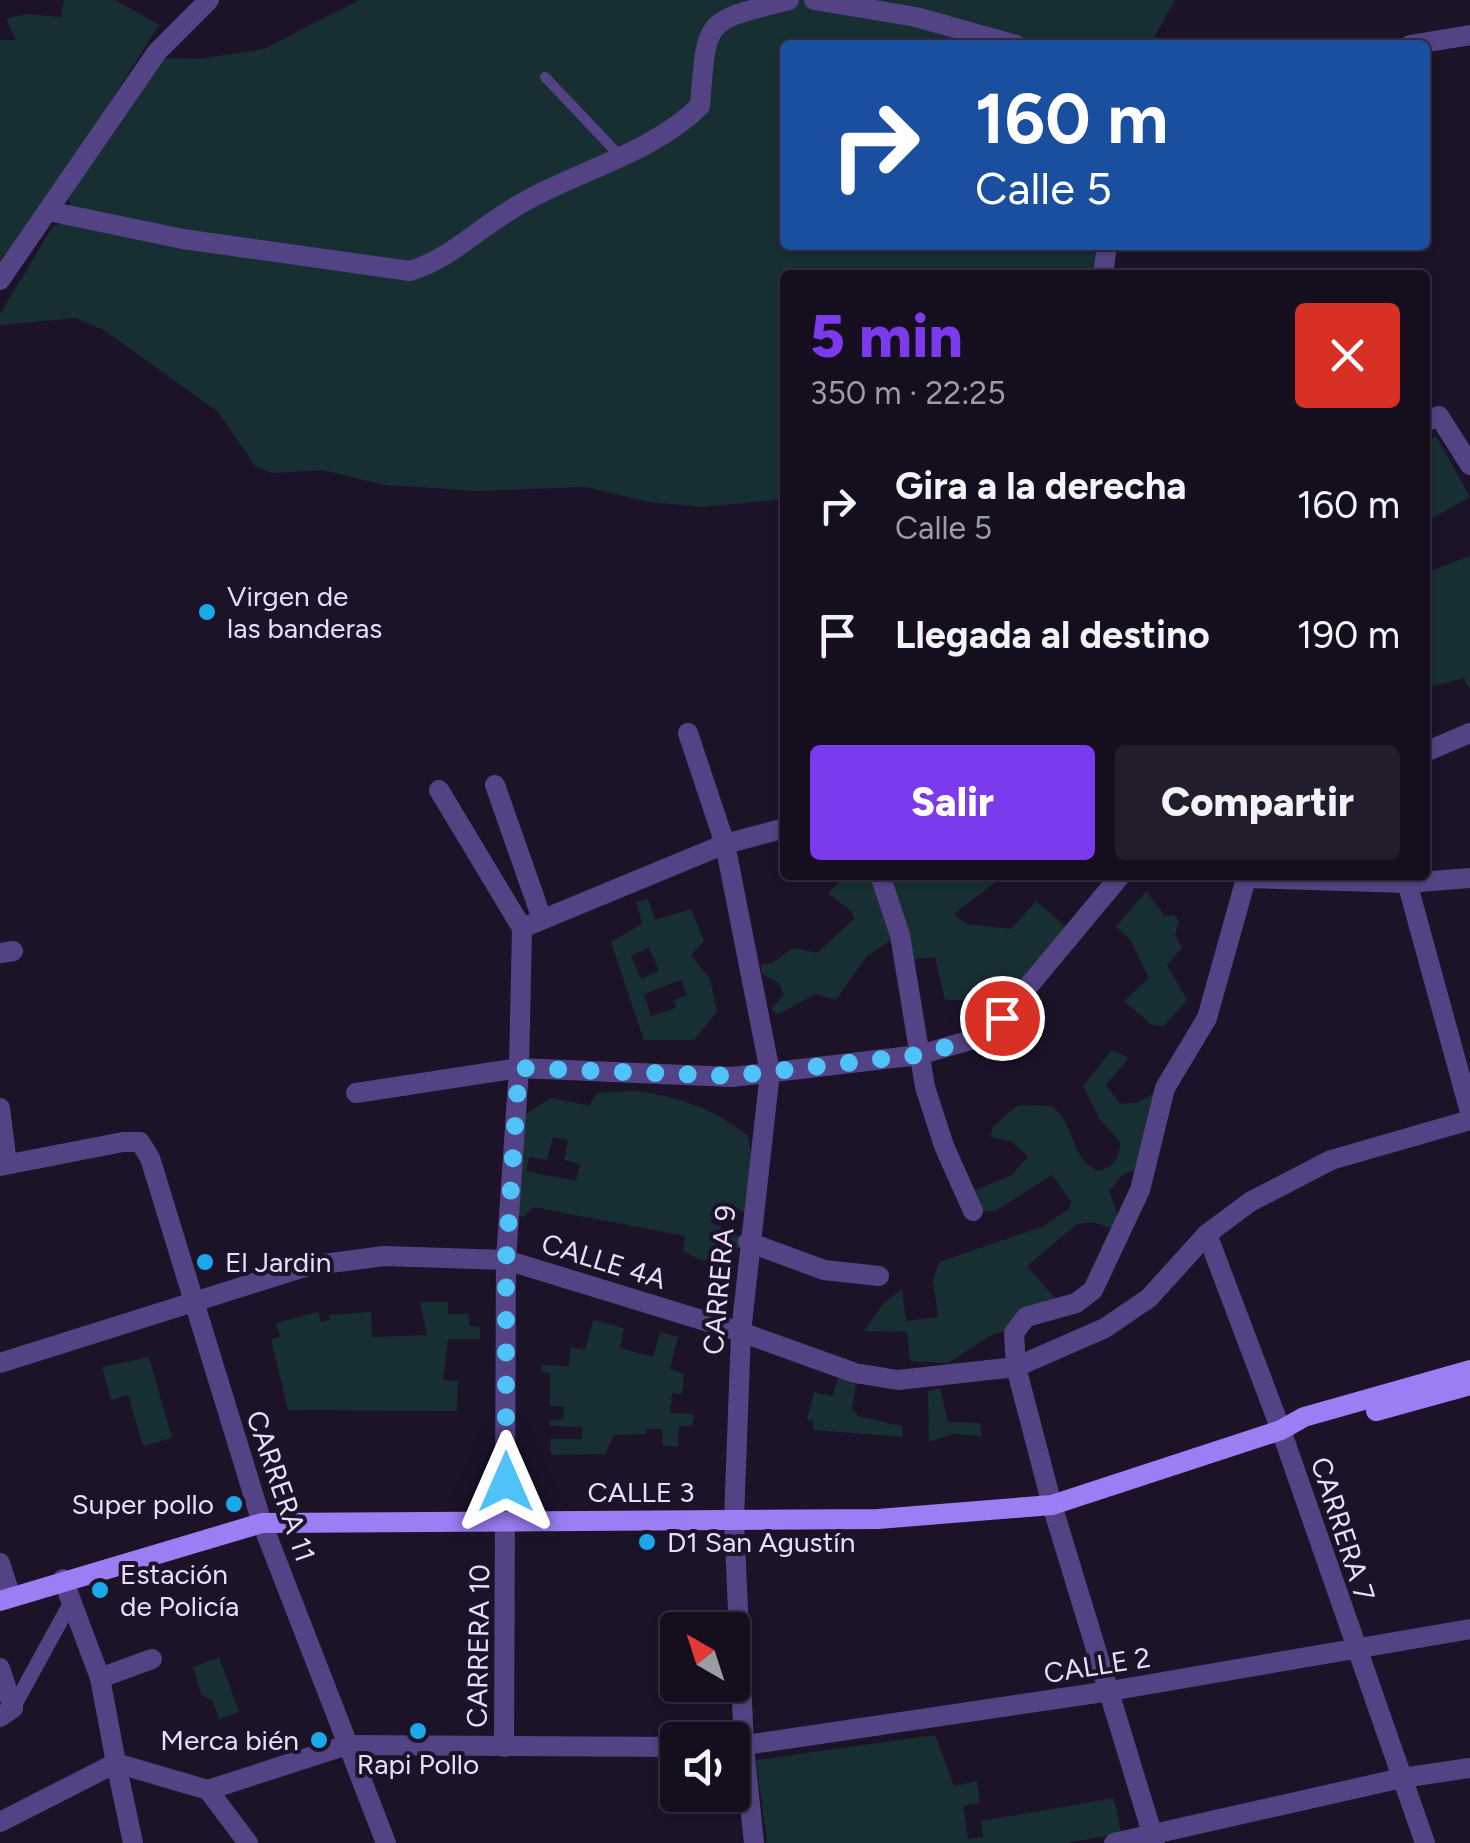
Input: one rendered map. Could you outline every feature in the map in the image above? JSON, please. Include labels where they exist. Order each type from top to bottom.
[{"type":"main road","name":"CALLE 3","points":[[6,1599],[262,1523],[878,1519],[1052,1506],[1281,1430],[1304,1417],[1470,1370]]},
{"type":"main road","name":"CALLE 3","points":[[1281,1430],[1309,1429],[1470,1386]]},
{"type":"street","points":[[0,280],[157,52],[209,0]]},
{"type":"street","points":[[48,211],[183,239],[410,271],[440,262],[510,210],[621,157],[700,106],[706,36],[723,16],[790,0]]},
{"type":"street","points":[[814,0],[916,17],[998,40]]},
{"type":"street","points":[[1430,42],[1470,35]]},
{"type":"street","points":[[1432,419],[1470,465]]},
{"type":"street","name":"CARRERA 9","points":[[688,733],[725,844],[770,1072],[740,1332],[734,1519],[738,1722]]},
{"type":"street","points":[[1430,750],[1470,733]]},
{"type":"street","points":[[495,785],[542,919]]},
{"type":"street","points":[[439,790],[522,928],[725,844],[780,829]]},
{"type":"street","points":[[1430,879],[1470,878]]},
{"type":"street","points":[[882,880],[900,935],[918,1055],[944,1146],[972,1210]]},
{"type":"street","points":[[356,1093],[519,1068],[732,1076],[918,1055],[971,1040],[1002,1018],[1117,880]]},
{"type":"street","points":[[1154,1840],[1052,1506],[1016,1367],[1014,1333],[1026,1317],[1076,1304],[1094,1290],[1140,1190],[1165,1088],[1207,1018],[1247,880]]},
{"type":"street","points":[[1406,880],[1470,1112]]},
{"type":"street","name":"CARRERA 10","points":[[504,1746],[506,1260],[519,1068],[522,928]]},
{"type":"street","points":[[0,1108],[4,1165]]},
{"type":"street","name":"CALLE 4A","points":[[0,1363],[308,1266],[384,1256],[506,1260],[740,1332],[855,1374],[898,1380],[1016,1367],[1104,1328],[1149,1298],[1207,1234],[1250,1202],[1331,1160],[1470,1120]]},
{"type":"street","name":"CARRERA 11","points":[[4,1165],[140,1142],[150,1158],[262,1523],[386,1843]]},
{"type":"street","name":"CARRERA 7","points":[[1207,1234],[1281,1430],[1354,1650],[1425,1843]]},
{"type":"street","points":[[748,1242],[824,1270],[879,1276]]},
{"type":"street","points":[[0,1563],[6,1599]]},
{"type":"street","points":[[63,1579],[100,1678],[134,1843]]},
{"type":"street","points":[[7,1712],[70,1604]]},
{"type":"street","name":"CALLE 2","points":[[750,1745],[1110,1691],[1470,1629]]},
{"type":"street","points":[[100,1678],[152,1658]]},
{"type":"street","points":[[0,1668],[7,1712]]},
{"type":"street","points":[[0,1822],[116,1763],[208,1790],[347,1745],[660,1747]]},
{"type":"street","points":[[1114,1843],[1154,1840],[1402,1778],[1470,1768]]},
{"type":"street","points":[[208,1790],[248,1843]]},
{"type":"street","name":"CARRERA 9","points":[[749,1812],[754,1843]]},
{"type":"lane","points":[[546,77],[621,157]]},
{"type":"green space","points":[[64,0],[115,0],[159,25],[0,277],[0,40],[16,40],[6,19],[26,14],[61,17]]},
{"type":"green space","points":[[359,0],[1175,0],[1153,40],[780,40],[780,250],[1100,250],[1098,270],[780,270],[780,499],[701,507],[649,502],[586,487],[477,491],[385,485],[323,470],[271,473],[256,467],[218,412],[104,330],[76,318],[0,325],[0,314],[53,226],[69,222],[74,216],[68,197],[163,58],[199,59],[264,49]]},
{"type":"green space","points":[[1436,436],[1470,497],[1431,519],[1430,517],[1430,439]]},
{"type":"green space","points":[[1470,556],[1470,690],[1464,678],[1430,687],[1430,571]]},
{"type":"green space","points":[[841,880],[998,880],[954,914],[966,924],[1011,929],[1036,901],[1078,938],[1022,1004],[999,983],[968,1000],[945,1000],[935,957],[912,959],[894,938],[866,957],[836,1000],[816,994],[778,1014],[771,1009],[784,995],[779,983],[762,974],[761,964],[772,963],[793,948],[817,953],[854,919],[851,911],[828,893]]},
{"type":"green space","points":[[1146,891],[1165,916],[1175,915],[1179,923],[1175,934],[1182,948],[1167,965],[1187,1000],[1164,1026],[1152,1025],[1124,1001],[1149,978],[1130,939],[1116,927]]},
{"type":"green space","points":[[648,899],[655,920],[691,909],[704,941],[691,955],[710,979],[717,1012],[694,1040],[644,1040],[611,942],[642,924],[636,902]],"holes":[[[649,947],[659,971],[641,979],[631,956]],[[681,980],[687,995],[674,1000],[676,1008],[651,1016],[644,994]]]},
{"type":"green space","points":[[1112,1050],[1129,1058],[1106,1085],[1120,1104],[1136,1103],[1160,1091],[1141,1168],[1124,1174],[1109,1191],[1119,1219],[1113,1229],[1094,1222],[1077,1224],[1027,1266],[1057,1300],[1012,1330],[993,1334],[948,1363],[910,1361],[907,1332],[864,1331],[883,1304],[902,1289],[906,1321],[938,1317],[933,1281],[939,1262],[1044,1226],[1070,1208],[1071,1201],[1052,1175],[995,1211],[976,1211],[974,1191],[1012,1175],[1028,1156],[1012,1142],[991,1137],[992,1128],[1018,1105],[1051,1106],[1065,1122],[1088,1165],[1098,1171],[1112,1164],[1120,1142],[1099,1118],[1083,1086]]},
{"type":"green space","points":[[635,1091],[681,1100],[709,1111],[748,1136],[752,1160],[748,1215],[730,1203],[720,1217],[715,1214],[710,1222],[746,1240],[726,1261],[700,1260],[683,1251],[685,1236],[533,1207],[524,1217],[513,1215],[524,1115],[551,1098],[589,1106],[597,1093]],"holes":[[[553,1137],[568,1140],[564,1160],[580,1164],[576,1181],[526,1171],[529,1157],[547,1160]]]},
{"type":"green space","points":[[420,1302],[448,1302],[448,1314],[469,1314],[469,1326],[480,1327],[480,1339],[448,1339],[443,1380],[458,1381],[457,1411],[288,1410],[271,1339],[280,1336],[276,1323],[318,1312],[321,1322],[330,1320],[329,1315],[371,1312],[372,1337],[427,1335]]},
{"type":"green space","points":[[593,1320],[624,1328],[620,1348],[653,1357],[660,1332],[678,1337],[670,1369],[684,1374],[682,1394],[672,1393],[670,1413],[694,1414],[692,1426],[679,1426],[678,1446],[663,1446],[662,1429],[646,1429],[646,1434],[614,1435],[605,1454],[551,1455],[550,1439],[582,1439],[582,1427],[550,1426],[550,1420],[563,1419],[564,1407],[550,1406],[550,1373],[541,1372],[542,1365],[569,1366],[570,1347],[585,1350]]},
{"type":"green space","points":[[149,1357],[172,1438],[143,1446],[128,1395],[111,1400],[102,1367]]},
{"type":"green space","points":[[838,1378],[856,1384],[852,1408],[858,1416],[902,1426],[903,1437],[813,1430],[813,1421],[807,1420],[814,1392],[833,1396]]},
{"type":"green space","points":[[940,1388],[948,1422],[980,1423],[982,1436],[953,1434],[929,1442],[928,1391]]},
{"type":"green space","points":[[219,1657],[239,1712],[219,1719],[212,1700],[201,1695],[193,1667]]},
{"type":"green space","points":[[935,1735],[954,1786],[977,1781],[980,1803],[963,1806],[968,1839],[983,1837],[981,1821],[1114,1798],[1121,1833],[1066,1843],[767,1843],[756,1760]]},
{"type":"place","name":"Virgen de las banderas","points":[[207,612]]},
{"type":"place","name":"El Jardin","points":[[205,1262]]},
{"type":"place","name":"Super pollo","points":[[234,1504]]},
{"type":"place","name":"D1 San Agustín","points":[[647,1542]]},
{"type":"place","name":"Estación de Policía","points":[[100,1590]]},
{"type":"place","name":"Rapi Pollo","points":[[418,1731]]},
{"type":"place","name":"Merca bién","points":[[319,1740]]},
{"type":"route","points":[[506,1482],[506,1260],[519,1068],[732,1076],[918,1055],[971,1040],[1002,1018]]}]
